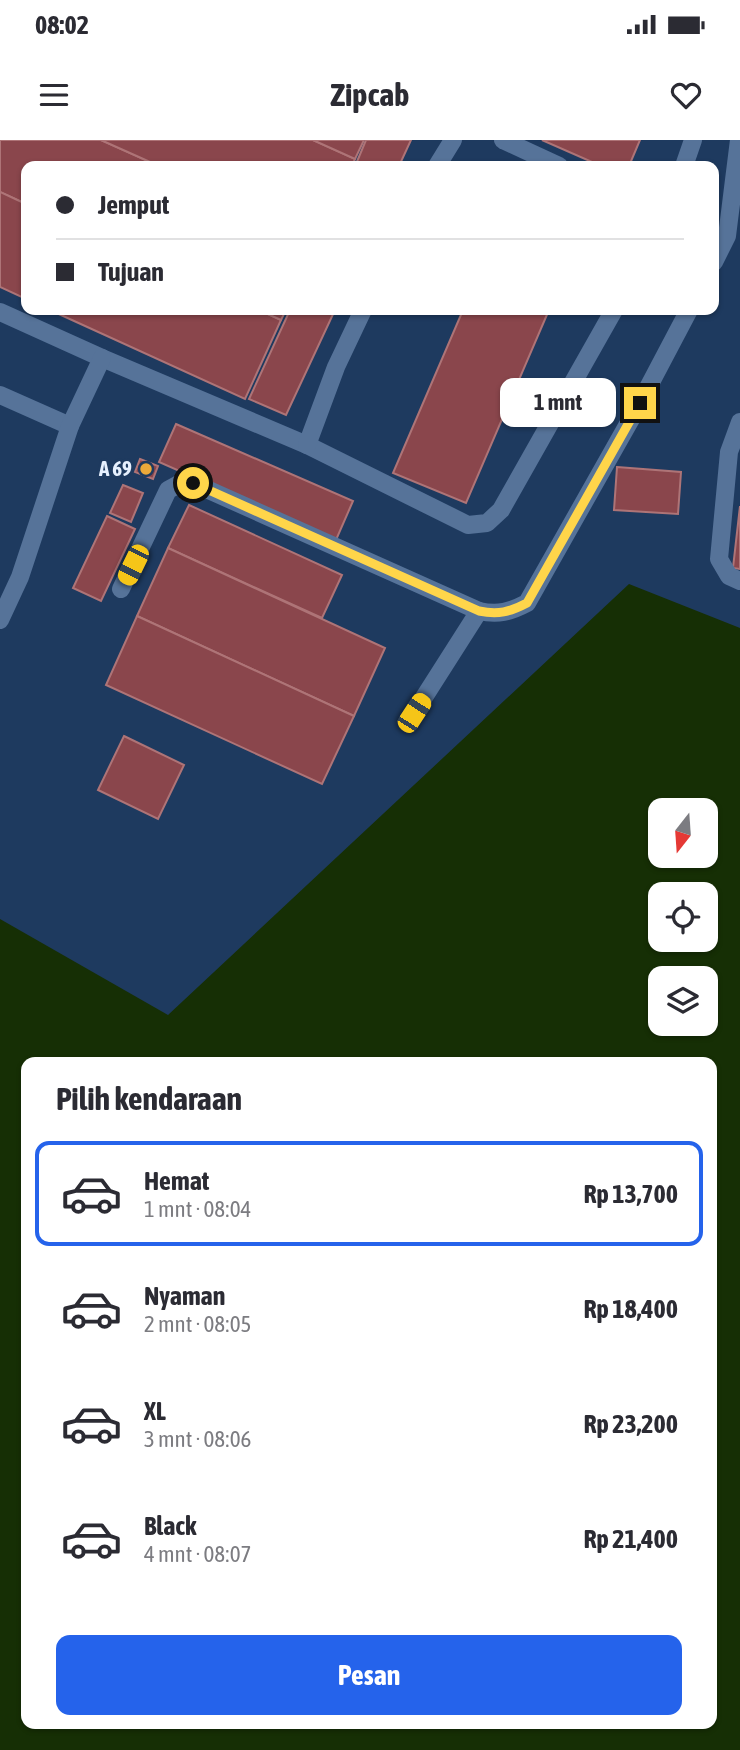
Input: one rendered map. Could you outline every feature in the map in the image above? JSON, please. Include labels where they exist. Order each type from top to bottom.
[{"type":"lane","points":[[440,161],[453,140]]},
{"type":"lane","points":[[503,140],[548,161]]},
{"type":"lane","points":[[686,161],[693,140]]},
{"type":"lane","points":[[719,252],[727,236],[739,140]]},
{"type":"lane","points":[[0,312],[307,445],[468,525],[487,523],[501,510],[611,315]]},
{"type":"lane","points":[[307,445],[336,367],[361,315]]},
{"type":"lane","points":[[121,589],[168,490],[179,484],[193,483],[479,611],[502,613],[527,603],[686,315]]},
{"type":"lane","points":[[0,620],[20,577],[70,426],[102,358]]},
{"type":"lane","points":[[0,395],[70,426]]},
{"type":"lane","points":[[740,422],[729,452],[719,559],[729,576],[740,581]]},
{"type":"lane","points":[[414,713],[479,611]]},
{"type":"shaded area","points":[[629,584],[740,628],[740,1750],[0,1750],[0,919],[168,1015]]},
{"type":"building","points":[[0,140],[101,140],[148,161],[21,161],[21,202],[0,192]]},
{"type":"building","points":[[101,140],[313,140],[355,159],[354,161],[148,161]]},
{"type":"building","points":[[313,140],[364,140],[355,159]]},
{"type":"building","points":[[366,140],[411,140],[401,161],[357,161]]},
{"type":"building","points":[[542,140],[640,140],[631,161],[590,161]]},
{"type":"building","points":[[0,192],[21,202],[21,297],[0,287]]},
{"type":"building","points":[[61,315],[270,315],[281,320],[245,399]]},
{"type":"building","points":[[270,315],[284,315],[281,320]]},
{"type":"building","points":[[288,315],[333,315],[286,415],[249,399]]},
{"type":"building","points":[[461,315],[547,315],[466,503],[393,473]]},
{"type":"building","points":[[176,424],[353,501],[336,540],[159,462]]},
{"type":"building","name":"A 69","points":[[140,459],[158,466],[153,479],[135,472]]},
{"type":"building","points":[[617,467],[681,472],[678,514],[614,510]]},
{"type":"building","points":[[123,485],[143,493],[131,522],[110,513]]},
{"type":"building","points":[[189,505],[342,575],[322,618],[168,548]]},
{"type":"building","points":[[740,506],[740,569],[733,568]]},
{"type":"building","points":[[107,516],[135,529],[101,601],[73,588]]},
{"type":"building","points":[[168,548],[385,648],[354,716],[137,616]]},
{"type":"building","points":[[137,616],[354,716],[322,784],[106,685]]},
{"type":"building","points":[[124,736],[184,765],[158,819],[98,790]]},
{"type":"place","name":"A 69","points":[[146,469]]},
{"type":"route","points":[[193,483],[479,611],[494,614],[510,611],[527,603],[640,403]]}]
